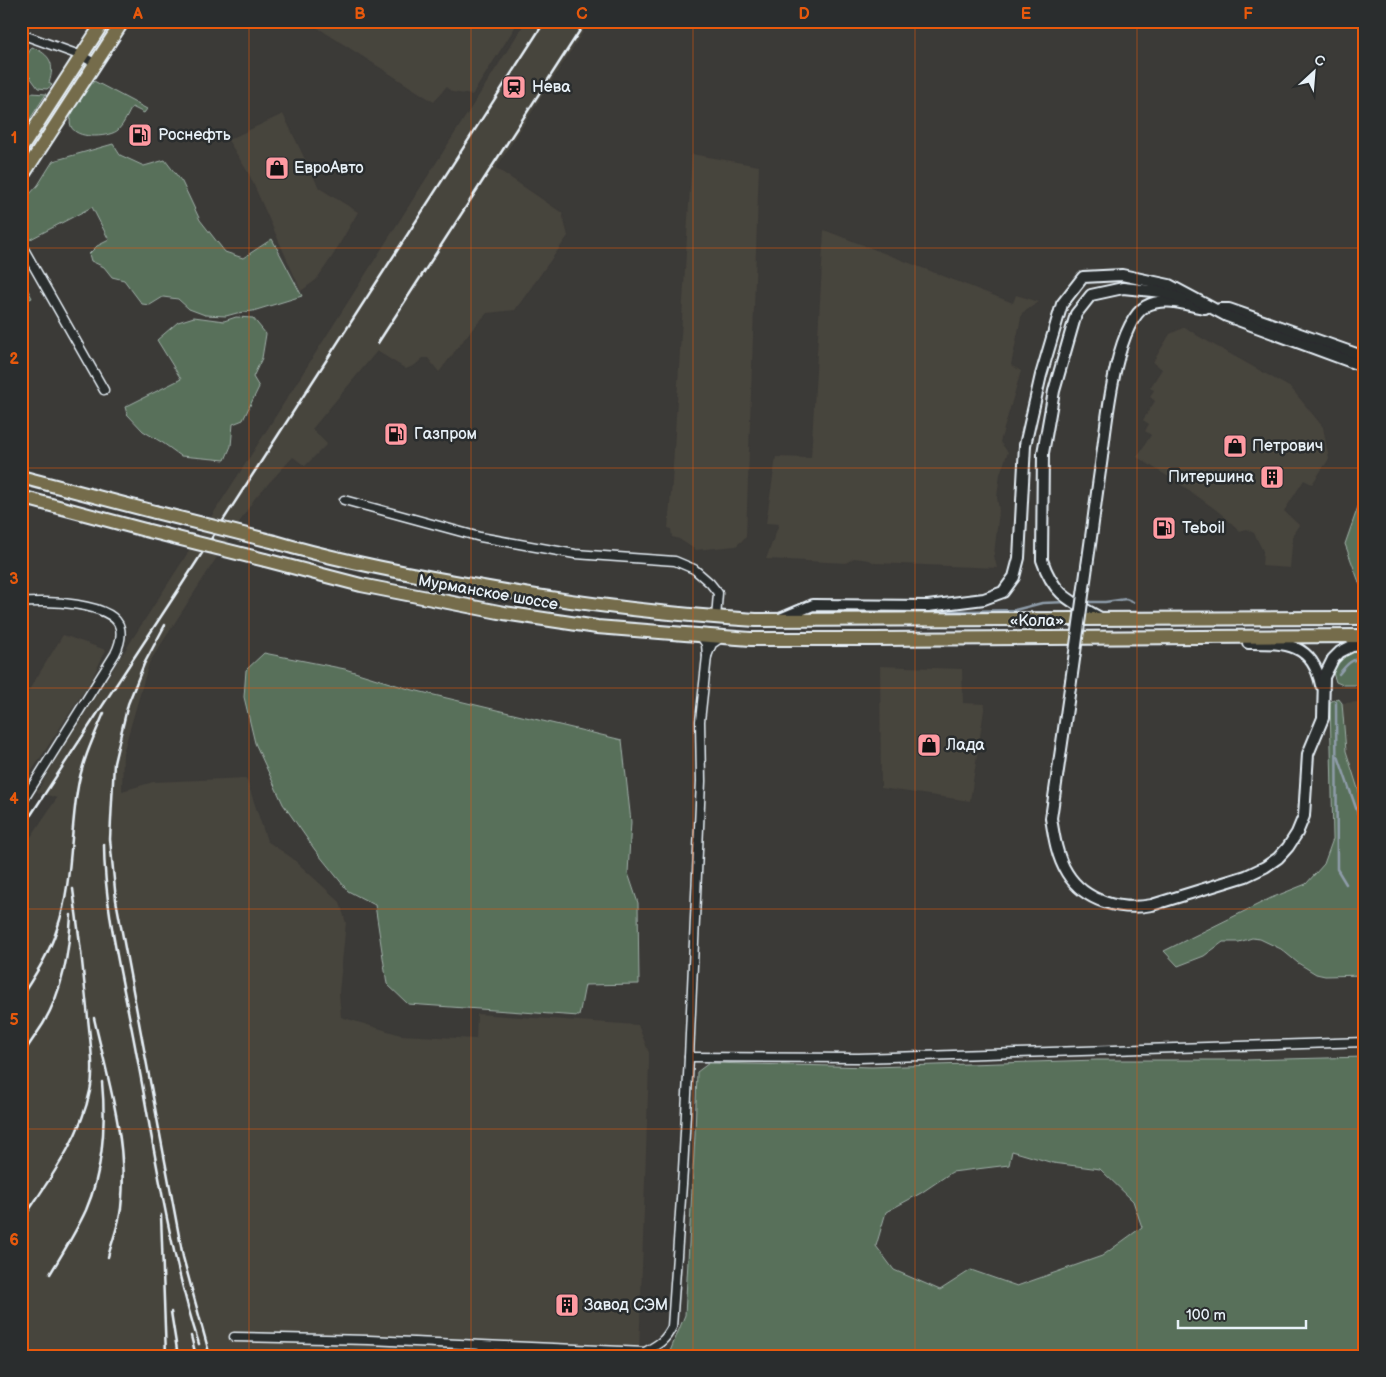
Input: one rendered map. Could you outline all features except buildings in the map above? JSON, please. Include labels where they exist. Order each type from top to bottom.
[{"type":"main road","points":[[21,149],[104,21]]},
{"type":"main road","points":[[21,178],[123,21]]},
{"type":"main road","name":"Мурманское шоссе","points":[[21,477],[372,566],[506,592],[600,606],[716,618]]},
{"type":"main road","name":"Мурманское шоссе","points":[[21,497],[361,586],[504,613],[597,627],[711,636]]},
{"type":"main road","name":"«Кола»","points":[[716,618],[776,620],[1365,618]]},
{"type":"main road","name":"«Кола»","points":[[711,636],[788,639],[1365,636]]},
{"type":"street","points":[[21,34],[82,56],[96,64]]},
{"type":"street","points":[[21,244],[104,390]]},
{"type":"street","points":[[776,620],[813,605],[928,606],[984,599],[1003,592],[1014,577],[1019,558],[1025,446],[1041,375],[1062,304],[1083,277],[1122,275],[1170,285],[1214,309]]},
{"type":"street","points":[[1102,619],[1062,596],[1047,574],[1042,560],[1043,453],[1054,391],[1076,314],[1091,295],[1123,288],[1162,292],[1214,309],[1365,367]]},
{"type":"street","points":[[1365,357],[1229,309],[1214,309],[1163,300],[1146,306],[1136,315],[1126,334],[1114,377],[1051,818],[1060,857],[1068,874],[1079,888],[1096,899],[1126,907],[1139,908],[1246,876],[1278,858],[1297,833],[1304,816],[1308,754],[1323,718],[1324,677],[1333,659],[1345,649],[1365,645]]},
{"type":"street","points":[[344,500],[480,537],[575,554],[675,561],[694,569],[718,593],[716,618]]},
{"type":"street","points":[[21,804],[115,654],[120,642],[120,628],[116,619],[108,613],[80,605],[25,602]]},
{"type":"street","points":[[707,656],[712,644],[711,636]]},
{"type":"street","points":[[234,1337],[369,1340],[645,1352],[661,1344],[667,1336],[672,1327],[683,1170],[701,781],[700,721],[707,656],[706,644],[711,636]]},
{"type":"street","points":[[1213,637],[1223,642],[1280,643],[1296,649],[1310,658],[1316,665],[1323,693]]},
{"type":"street","points":[[689,1057],[859,1058],[1365,1042]]},
{"type":"shaded area","points":[[307,21],[391,21],[400,25],[402,21],[519,21],[472,95],[452,92],[446,87],[434,102]]},
{"type":"shaded area","points":[[526,21],[590,21],[496,168],[562,213],[568,236],[515,310],[487,313],[439,372],[428,358],[423,358],[415,365],[406,369],[377,351],[312,429],[327,444],[305,466],[293,457],[255,498],[149,663],[123,753],[122,791],[153,782],[246,778],[267,841],[292,858],[340,902],[346,923],[339,993],[341,1017],[401,1035],[476,1039],[477,1014],[638,1025],[649,1053],[639,1356],[21,1356],[21,852],[57,798],[37,792],[60,751],[251,455]]},
{"type":"shaded area","points":[[283,114],[319,188],[358,212],[332,257],[316,280],[301,291],[249,174],[228,140]]},
{"type":"shaded area","points":[[692,154],[759,166],[746,537],[736,546],[696,550],[679,539],[672,537],[671,529],[668,528]]},
{"type":"shaded area","points":[[824,230],[1013,303],[1016,295],[1039,302],[1022,313],[1011,365],[1021,371],[1000,442],[1008,452],[1000,474],[997,497],[999,511],[994,555],[997,568],[875,563],[869,560],[854,558],[846,563],[766,559],[779,524],[766,523],[776,457],[811,458]]},
{"type":"shaded area","name":"Петрович","points":[[1185,327],[1291,388],[1323,427],[1329,459],[1312,484],[1304,480],[1284,511],[1299,525],[1293,534],[1290,568],[1262,566],[1263,551],[1254,533],[1246,529],[1240,531],[1219,512],[1186,488],[1137,457],[1151,435],[1145,431],[1149,424],[1143,420],[1155,401],[1150,397],[1154,390],[1150,388],[1162,369],[1153,362],[1170,334]]},
{"type":"shaded area","points":[[63,635],[106,650],[92,679],[26,780],[21,780],[21,703]]},
{"type":"shaded area","points":[[880,666],[962,669],[963,703],[985,704],[970,801],[881,788]]},
{"type":"shaded area","points":[[1358,702],[1359,704],[1365,704],[1365,811],[1346,751],[1342,711],[1342,703]]},
{"type":"green space","points":[[32,47],[44,53],[50,61],[52,70],[49,83],[52,85],[47,89],[38,88],[30,77],[21,72],[21,66]]},
{"type":"green space","points":[[94,81],[147,109],[144,113],[132,107],[122,125],[113,133],[98,136],[80,134],[70,124],[71,116]]},
{"type":"green space","points":[[31,93],[46,94],[21,133],[21,109]]},
{"type":"green space","points":[[113,144],[120,155],[144,166],[165,160],[182,182],[200,220],[225,252],[243,258],[272,239],[302,296],[253,311],[226,316],[205,315],[189,309],[178,299],[163,297],[150,305],[142,304],[124,280],[112,277],[104,267],[91,261],[89,254],[97,246],[109,240],[92,207],[25,242],[21,237],[21,204],[38,185],[53,161]]},
{"type":"green space","points":[[21,277],[32,298],[21,303]]},
{"type":"green space","points":[[194,317],[224,321],[236,317],[253,318],[266,334],[262,358],[253,377],[259,387],[243,420],[233,424],[231,446],[225,460],[181,456],[143,431],[127,414],[125,407],[181,379],[157,340],[178,322]]},
{"type":"green space","points":[[1365,499],[1365,585],[1360,585],[1345,544],[1359,504]]},
{"type":"green space","points":[[1365,647],[1365,685],[1343,685],[1336,682],[1333,673],[1342,659],[1349,653]]},
{"type":"green space","points":[[264,653],[345,669],[409,689],[622,740],[631,822],[628,873],[638,903],[639,984],[585,985],[579,1016],[408,1004],[387,984],[375,905],[348,891],[315,850],[283,804],[255,743],[244,697],[246,670]]},
{"type":"green space","points":[[1338,698],[1342,703],[1346,751],[1365,811],[1365,975],[1325,976],[1316,974],[1298,963],[1281,949],[1260,939],[1252,938],[1239,942],[1223,942],[1204,956],[1178,966],[1164,951],[1271,898],[1306,884],[1324,864],[1333,839],[1330,702]]},
{"type":"green space","points":[[1365,1057],[1365,1356],[668,1356],[685,1315],[697,1072],[709,1063],[872,1067],[1097,1060],[1245,1060]],"holes":[[[1012,1151],[1053,1163],[1100,1169],[1133,1201],[1142,1227],[1102,1256],[1017,1286],[971,1270],[940,1290],[894,1270],[876,1246],[886,1212],[921,1193],[952,1172],[1009,1165]]]},
{"type":"waterway","points":[[1085,602],[1126,599],[1133,602]]},
{"type":"waterway","points":[[933,610],[1015,610],[1042,603],[1067,602]]},
{"type":"waterway","points":[[1339,674],[1350,662],[1365,658]]},
{"type":"waterway","points":[[1336,702],[1337,869],[1346,884]]},
{"type":"waterway","points":[[1338,756],[1365,834]]},
{"type":"railway","points":[[21,830],[177,592],[545,21]]},
{"type":"railway","points":[[378,343],[586,21]]},
{"type":"railway","points":[[165,625],[144,664],[128,704],[114,763],[110,839],[116,900],[183,1257],[210,1356]]},
{"type":"railway","points":[[21,997],[50,947],[62,913],[81,771],[104,713]]},
{"type":"railway","points":[[104,844],[107,894],[111,919],[162,1196],[179,1271],[199,1344]]},
{"type":"railway","points":[[21,1222],[71,1143],[79,1126],[90,1091],[91,1045],[73,889]]},
{"type":"railway","points":[[21,1057],[43,1024],[56,998],[67,957],[71,915]]},
{"type":"railway","points":[[94,1018],[116,1113],[122,1160],[121,1208],[108,1257]]},
{"type":"railway","points":[[50,1274],[82,1218],[92,1195],[102,1147],[104,1114],[102,1082]]},
{"type":"railway","points":[[161,1215],[166,1356]]},
{"type":"railway","points":[[171,1312],[178,1356]]},
{"type":"railway","points":[[191,1336],[196,1356]]},
{"type":"place","name":"Нева","points":[[514,87]]},
{"type":"place","name":"Роснефть","points":[[140,135]]},
{"type":"place","name":"ЕвроАвто","points":[[277,168]]},
{"type":"place","name":"Газпром","points":[[396,434]]},
{"type":"place","name":"Петрович","points":[[1235,446]]},
{"type":"place","name":"Питершина","points":[[1272,477]]},
{"type":"place","name":"Teboil","points":[[1164,528]]},
{"type":"place","name":"Лада","points":[[929,745]]},
{"type":"place","name":"Завод СЭМ","points":[[567,1305]]}]
